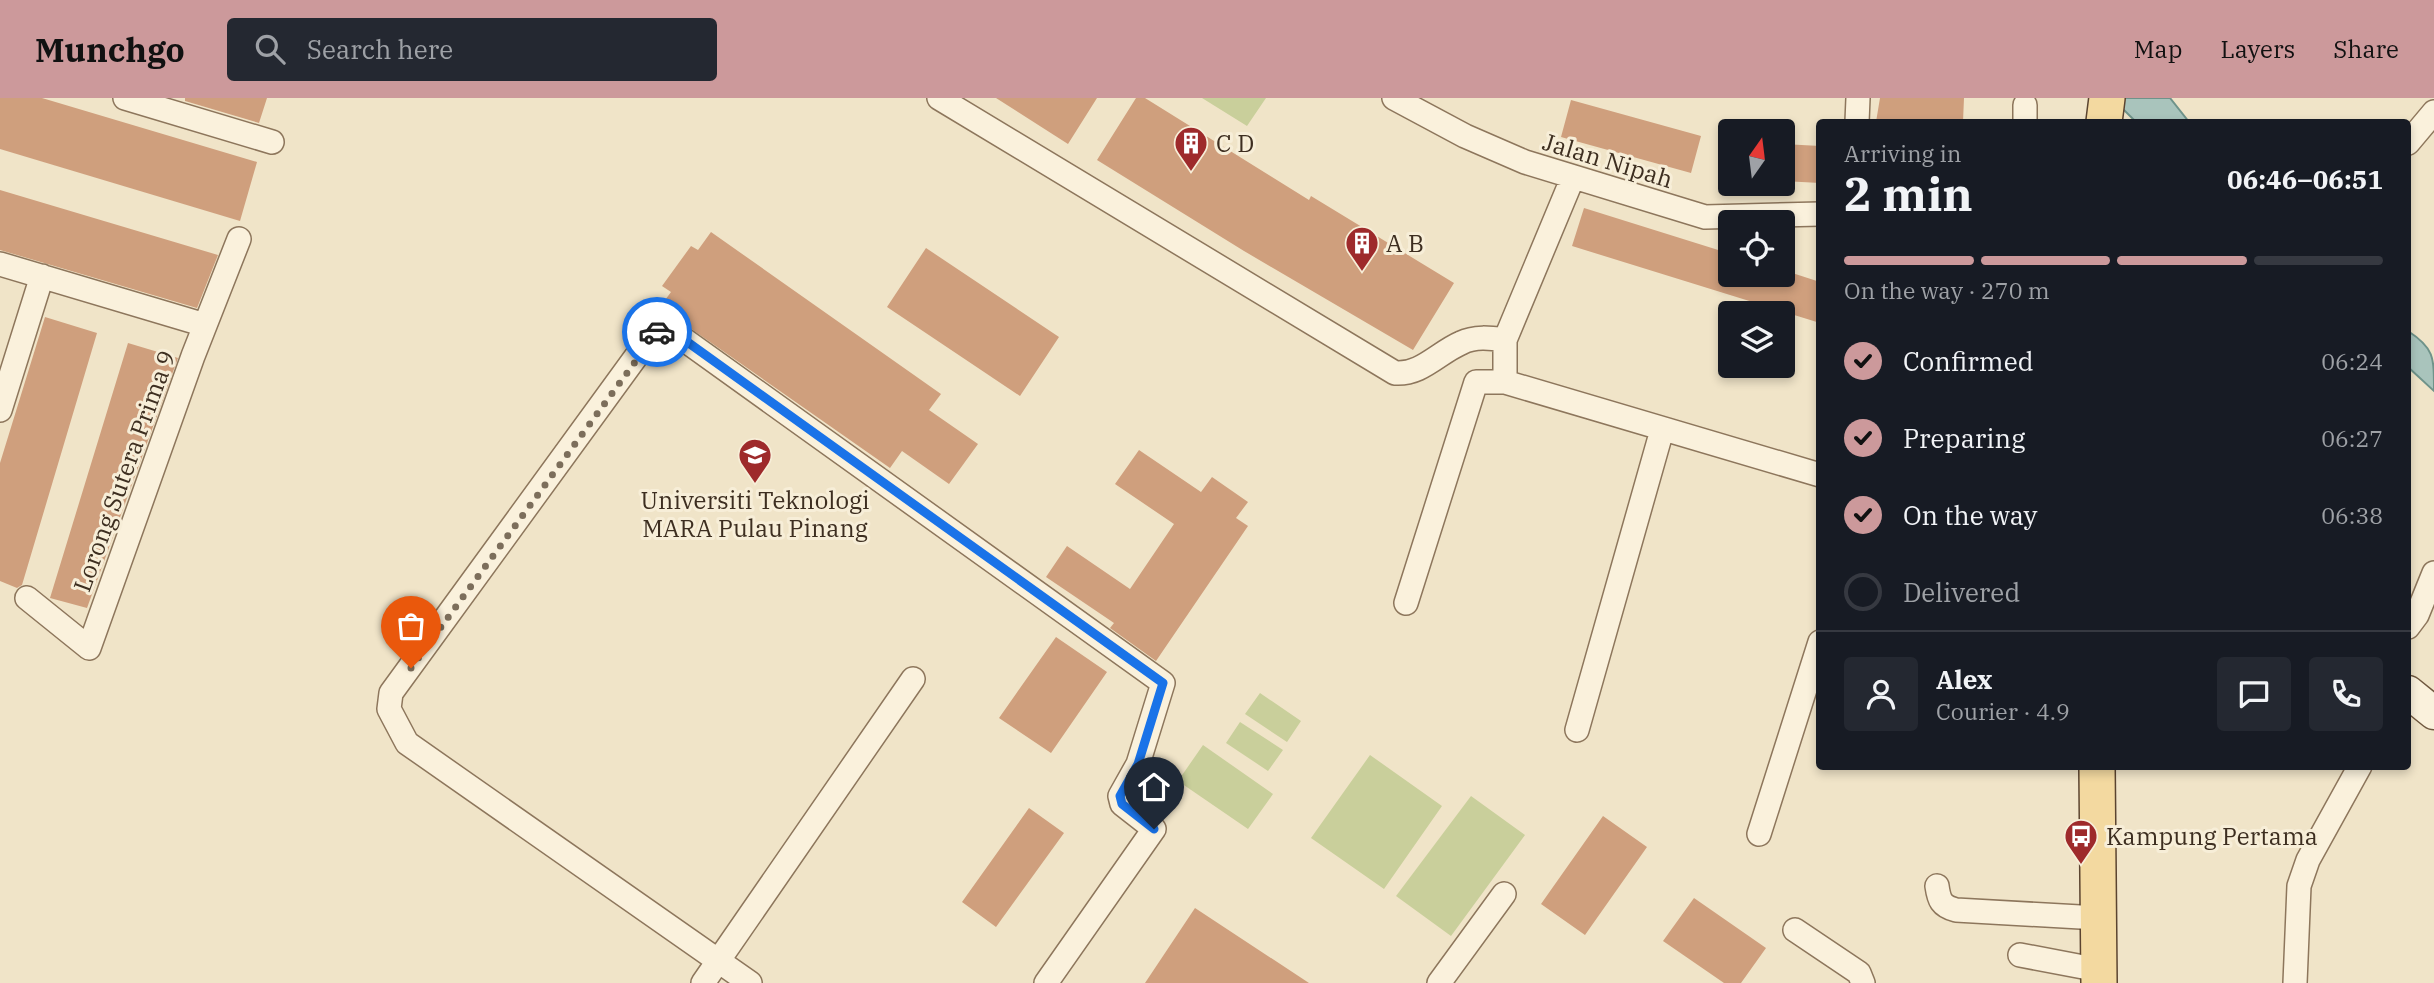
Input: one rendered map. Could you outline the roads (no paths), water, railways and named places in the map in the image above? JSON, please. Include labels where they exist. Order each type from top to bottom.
[{"type":"main road","points":[[2411,694],[2434,713]]},
{"type":"main road","points":[[2097,770],[2099,977]]},
{"type":"street","points":[[125,98],[272,142]]},
{"type":"street","points":[[939,98],[1395,373],[1407,374],[1418,369],[1461,342],[1482,337],[1505,340]]},
{"type":"street","name":"Jalan Nipah","points":[[1394,98],[1465,136],[1573,177],[1705,217],[1816,214]]},
{"type":"street","points":[[1857,119],[1858,98]]},
{"type":"street","points":[[2411,139],[2434,112]]},
{"type":"street","points":[[1505,382],[1505,340],[1573,177]]},
{"type":"street","name":"Lorong Sutera Prima 9","points":[[27,598],[89,648],[205,325],[239,239]]},
{"type":"street","points":[[0,264],[205,325]]},
{"type":"street","points":[[0,410],[42,276]]},
{"type":"street","points":[[750,983],[407,743],[388,709],[391,693],[654,332],[668,331],[686,341],[1163,683],[1138,764],[1120,796],[1122,804],[1154,829],[1046,983]]},
{"type":"street","points":[[1406,603],[1476,382],[1505,382],[1816,474]]},
{"type":"street","points":[[1577,730],[1662,430]]},
{"type":"street","points":[[2411,622],[2417,615],[2434,573]]},
{"type":"street","points":[[1759,834],[1816,655]]},
{"type":"street","points":[[703,983],[913,679]]},
{"type":"street","points":[[2295,983],[2298,886],[2308,860],[2358,770]]},
{"type":"street","points":[[1937,886],[1939,901],[1946,908],[1956,910],[2098,918]]},
{"type":"street","points":[[1438,983],[1504,894]]},
{"type":"street","points":[[1795,930],[1859,973],[1863,983]]},
{"type":"street","points":[[2020,955],[2099,977]]},
{"type":"water","points":[[2112,98],[2170,98],[2187,119],[2133,119]]},
{"type":"water","points":[[2411,333],[2431,354],[2434,391],[2411,370]]},
{"type":"place","name":"C D","points":[[1191,173]]},
{"type":"place","name":"A B","points":[[1362,273]]},
{"type":"place","name":"Universiti Teknologi MARA Pulau Pinang","points":[[755,485]]},
{"type":"place","name":"Kampung Pertama","points":[[2081,866]]}]
